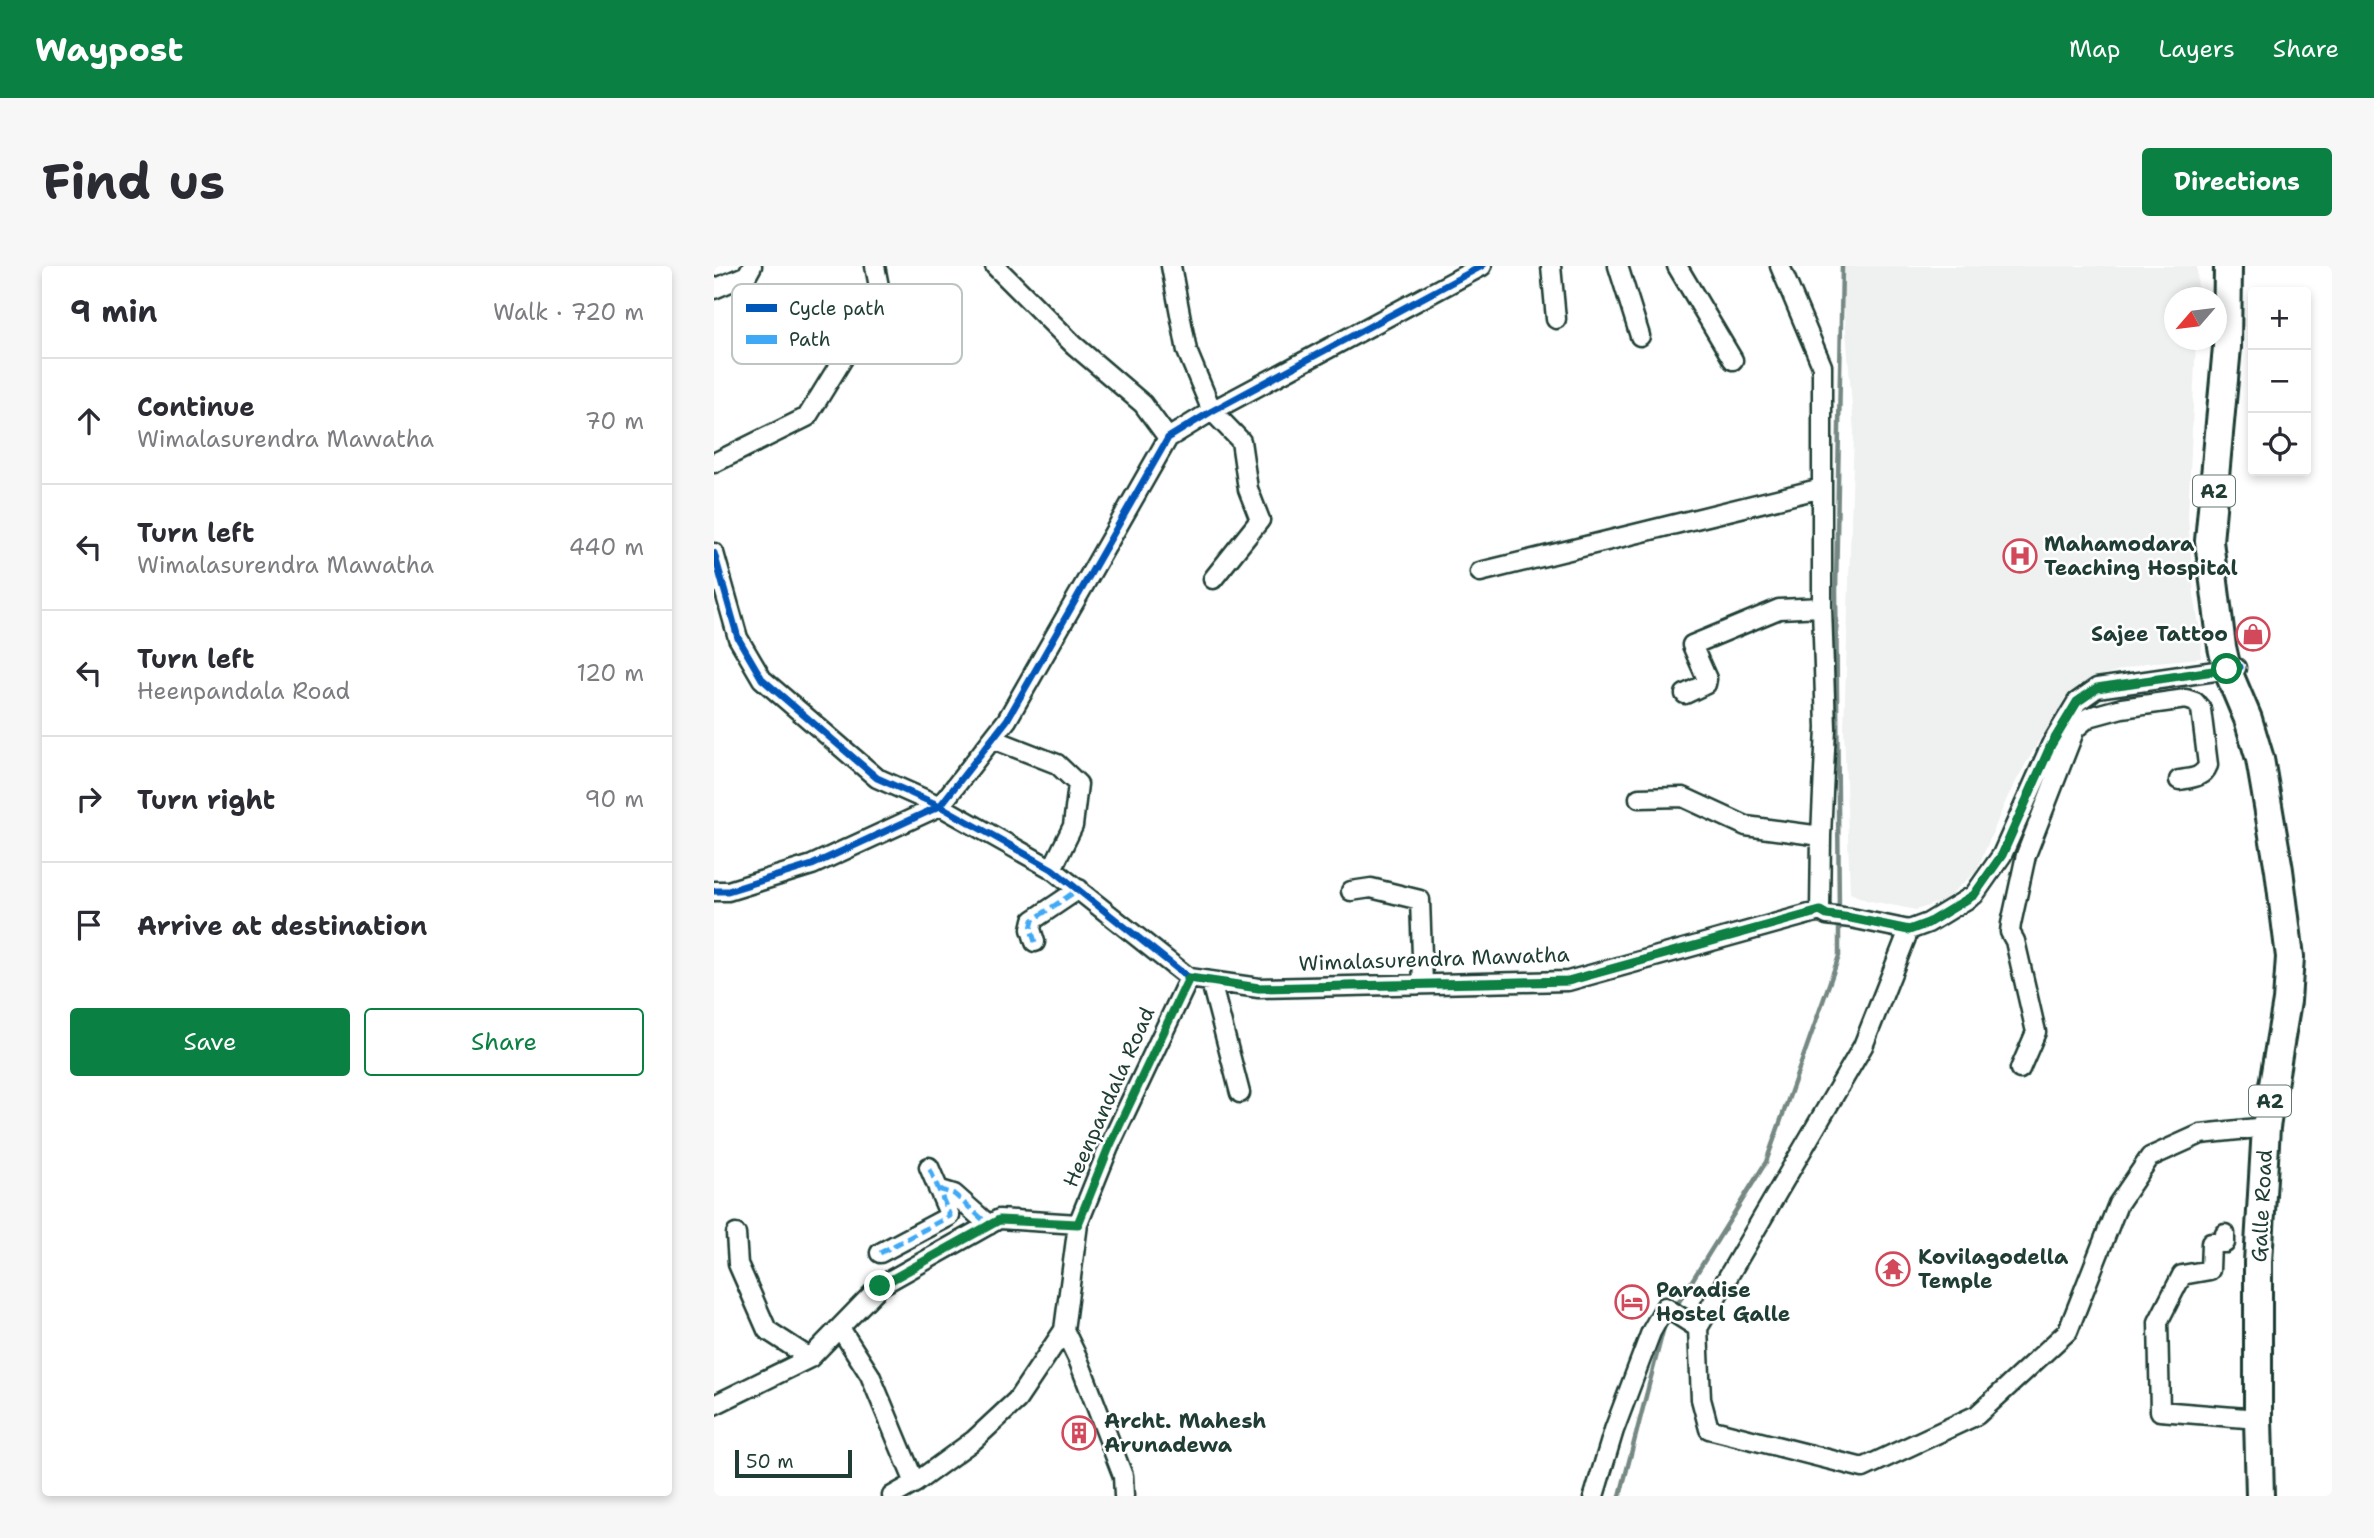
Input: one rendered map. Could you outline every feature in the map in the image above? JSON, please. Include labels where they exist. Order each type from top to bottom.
[{"type":"highway","name":"Galle Road","points":[[2228,266],[2227,347],[2209,541],[2222,646],[2233,668],[2260,759],[2290,957],[2287,1001],[2266,1127],[2258,1262],[2260,1496]]},
{"type":"highway","name":"Galle Road","points":[[2233,668],[2223,541],[2241,347],[2242,266]]},
{"type":"street","points":[[714,289],[747,275],[752,266]]},
{"type":"street","points":[[875,266],[878,284]]},
{"type":"street","points":[[995,266],[1074,345],[1143,404],[1168,438]]},
{"type":"street","points":[[1171,266],[1187,351],[1212,411],[1241,441],[1248,489],[1261,520],[1213,579]]},
{"type":"street","points":[[714,891],[728,891],[812,865],[940,806],[1014,708],[1168,438],[1212,411],[1482,266]]},
{"type":"street","points":[[1551,266],[1556,319]]},
{"type":"street","points":[[1618,266],[1640,336]]},
{"type":"street","points":[[1677,266],[1734,360]]},
{"type":"street","points":[[1780,266],[1822,366],[1822,607],[1826,728],[1821,836],[1824,913]]},
{"type":"street","points":[[714,463],[807,417],[840,364]]},
{"type":"street","points":[[1480,572],[1822,488]]},
{"type":"street","name":"Wimalasurendra Mawatha","points":[[714,553],[738,638],[762,679],[877,778],[940,806],[1052,869],[1189,978],[1259,988],[1568,981],[1824,913],[1909,930]]},
{"type":"street","points":[[1685,694],[1706,684],[1707,679],[1692,645],[1779,609],[1822,607]]},
{"type":"street","points":[[2233,668],[2097,688],[2077,702],[2051,745],[2002,855],[1974,895],[1928,923],[1909,930],[1863,1046],[1698,1328],[1701,1399],[1709,1429],[1863,1468],[1977,1415],[2068,1331],[2118,1203],[2150,1157],[2201,1134],[2266,1127]]},
{"type":"street","points":[[2122,684],[2122,708]]},
{"type":"street","points":[[2021,1069],[2036,1032],[2015,941],[2010,932],[2026,855],[2075,729],[2089,717],[2122,708],[2186,699],[2195,702],[2201,709],[2208,765],[2199,777],[2179,780]]},
{"type":"street","points":[[993,739],[1057,764],[1078,783],[1073,826],[1052,869]]},
{"type":"street","points":[[1639,798],[1683,797],[1746,826],[1821,836]]},
{"type":"street","points":[[1351,891],[1371,888],[1420,900],[1423,984]]},
{"type":"street","points":[[1035,942],[1031,929],[1033,920],[1079,889]]},
{"type":"street","name":"Heenpandala Road","points":[[891,1496],[915,1483],[974,1440],[1017,1400],[1064,1330],[1078,1224],[1109,1147],[1189,978]]},
{"type":"street","points":[[1211,982],[1240,1093]]},
{"type":"street","points":[[880,1253],[950,1216],[929,1167]]},
{"type":"street","points":[[938,1189],[954,1194],[989,1225]]},
{"type":"street","points":[[714,1405],[810,1358],[880,1286],[999,1220],[1078,1224]]},
{"type":"street","points":[[736,1234],[738,1264],[767,1330],[810,1358]]},
{"type":"street","points":[[2225,1234],[2225,1243],[2211,1243],[2210,1270],[2182,1275],[2158,1322],[2160,1412],[2258,1419]]},
{"type":"street","points":[[1594,1496],[1614,1430],[1651,1332],[1665,1307],[1698,1328]]},
{"type":"street","points":[[839,1328],[870,1375],[915,1483]]},
{"type":"street","points":[[1064,1330],[1078,1359],[1123,1476],[1124,1496]]},
{"type":"shaded area","name":"Mahamodara Teaching Hospital","points":[[1841,266],[2197,266],[2198,287],[2164,287],[2164,350],[2196,350],[2188,517],[2194,595],[2202,644],[2201,658],[2145,663],[2092,678],[2065,697],[2054,721],[2042,735],[2008,796],[1976,872],[1943,901],[1916,910],[1866,900],[1850,893],[1844,728],[1854,433]]},
{"type":"waterway","points":[[1839,913],[1836,590],[1842,266]]},
{"type":"waterway","points":[[1675,1308],[1766,1162],[1839,956],[1839,921]]},
{"type":"waterway","points":[[1620,1496],[1664,1327],[1671,1316]]},
{"type":"marked path","points":[[1035,942],[1031,929],[1033,920],[1079,889]]},
{"type":"marked path","points":[[880,1253],[950,1216],[929,1167]]},
{"type":"marked path","points":[[938,1189],[954,1194],[989,1225]]},
{"type":"cycle path","points":[[714,891],[728,891],[812,865],[940,806],[1007,720],[1168,438],[1212,411],[1482,266]]},
{"type":"cycle path","points":[[714,553],[738,638],[762,679],[877,778],[940,806],[1052,869],[1189,978],[1259,988],[1568,981],[1820,911],[1827,915],[1909,930],[1928,923],[1974,895],[2002,855],[2051,745],[2077,702],[2097,688],[2240,667]]},
{"type":"place","name":"Mahamodara Teaching Hospital","points":[[2020,556]]},
{"type":"place","name":"Sajee Tattoo","points":[[2253,634]]},
{"type":"place","name":"Kovilagodella Temple","points":[[1893,1269]]},
{"type":"place","name":"Paradise Hostel Galle","points":[[1632,1302]]},
{"type":"place","name":"Archt. Mahesh Arunadewa","points":[[1079,1433]]},
{"type":"route","points":[[880,1286],[999,1220],[1078,1224],[1109,1147],[1189,978],[1259,988],[1568,981],[1820,911],[1827,915],[1909,930],[1928,923],[1974,895],[2002,855],[2051,745],[2077,702],[2097,688],[2227,669]]}]
